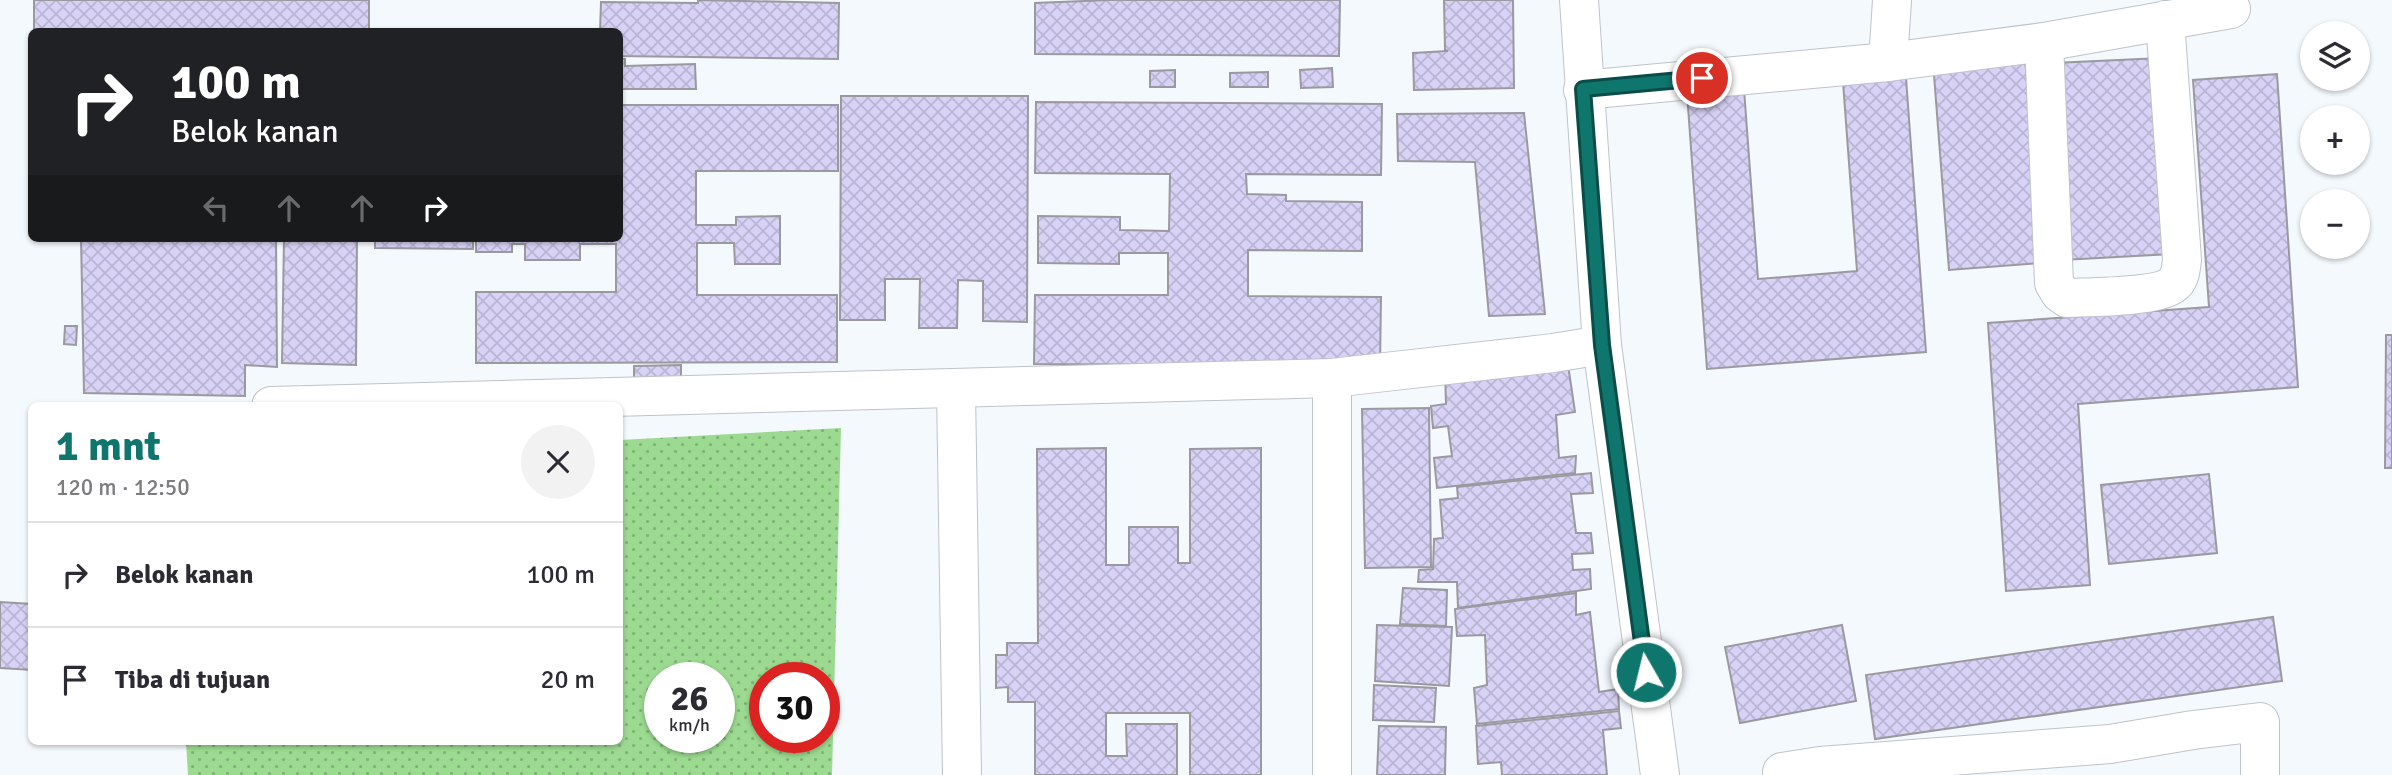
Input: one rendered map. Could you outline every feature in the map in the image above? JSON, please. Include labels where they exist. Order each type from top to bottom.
[{"type":"street","points":[[1579,0],[1602,345],[1660,775]]},
{"type":"street","points":[[1888,62],[1892,0]]},
{"type":"street","points":[[1583,89],[1888,62],[2044,42],[2231,9]]},
{"type":"street","points":[[2044,42],[2054,283],[2067,298],[2155,292],[2171,286],[2179,278],[2182,260],[2165,20]]},
{"type":"street","points":[[432,402],[1332,379],[1602,345]]},
{"type":"street","points":[[1332,379],[1332,775]]},
{"type":"street","points":[[956,389],[962,775]]},
{"type":"street","points":[[1783,775],[1782,772],[1820,766],[2110,744],[2260,722],[2260,775]]},
{"type":"green space","points":[[841,428],[835,662],[749,662],[749,753],[833,753],[832,775],[188,775],[186,745],[623,745],[623,440]]},
{"type":"building","points":[[34,0],[369,0],[369,28],[34,28]]},
{"type":"building","points":[[698,0],[839,3],[838,59],[623,56],[623,28],[600,28],[601,2],[698,3]]},
{"type":"building","points":[[1109,0],[1340,0],[1339,56],[1035,54],[1035,3]]},
{"type":"building","points":[[1444,0],[1513,0],[1514,88],[1414,90],[1413,53],[1448,51],[1445,50]]},
{"type":"building","points":[[2025,55],[2040,263],[1949,270],[1933,62]]},
{"type":"building","points":[[2161,58],[2171,254],[2063,260],[2054,63]]},
{"type":"building","points":[[623,59],[625,66],[695,64],[696,89],[623,89]]},
{"type":"building","points":[[1332,68],[1333,87],[1301,88],[1300,70]]},
{"type":"building","points":[[1175,70],[1175,87],[1150,87],[1150,71]]},
{"type":"building","points":[[1268,72],[1268,87],[1230,87],[1230,73]]},
{"type":"building","points":[[2277,74],[2298,387],[2078,404],[2090,585],[2006,591],[1988,323],[2209,307],[2193,80]]},
{"type":"building","points":[[1906,78],[1926,352],[1707,369],[1687,93],[1744,89],[1758,279],[1857,271],[1843,82]]},
{"type":"building","points":[[841,96],[1028,96],[1027,322],[983,321],[983,281],[958,280],[957,328],[919,328],[920,279],[885,279],[885,320],[840,320]]},
{"type":"building","points":[[1036,102],[1382,104],[1381,175],[1246,174],[1247,194],[1286,195],[1286,201],[1362,202],[1362,251],[1248,250],[1248,296],[1381,297],[1380,366],[1034,364],[1035,295],[1168,295],[1168,253],[1119,253],[1119,264],[1038,263],[1038,216],[1120,217],[1120,230],[1169,231],[1170,174],[1035,173]]},
{"type":"building","points":[[623,105],[838,105],[838,171],[696,171],[696,225],[736,225],[736,217],[780,216],[780,264],[735,264],[734,243],[697,243],[697,295],[837,295],[837,362],[476,363],[476,292],[616,292],[616,244],[580,244],[580,260],[525,260],[525,244],[512,244],[512,252],[476,252],[476,242],[623,242]]},
{"type":"building","points":[[1524,113],[1545,314],[1489,316],[1475,162],[1398,161],[1397,114]]},
{"type":"building","points":[[81,242],[276,242],[277,367],[245,365],[245,396],[84,393]]},
{"type":"building","points":[[284,242],[357,242],[356,365],[282,363]]},
{"type":"building","points":[[375,242],[473,242],[473,249],[375,248]]},
{"type":"building","points":[[65,326],[77,326],[76,345],[64,344]]},
{"type":"building","points":[[2386,335],[2392,335],[2392,468],[2385,468]]},
{"type":"building","points":[[1567,358],[1575,412],[1556,415],[1559,458],[1576,456],[1575,473],[1437,488],[1434,458],[1452,456],[1448,426],[1433,428],[1431,406],[1446,404],[1445,372]]},
{"type":"building","points":[[681,365],[681,395],[634,396],[634,366]]},
{"type":"building","points":[[1429,408],[1431,567],[1365,568],[1362,409]]},
{"type":"building","points":[[1106,448],[1106,565],[1129,565],[1129,527],[1178,527],[1178,563],[1190,563],[1190,449],[1261,448],[1261,775],[1190,775],[1190,713],[1106,713],[1106,756],[1127,756],[1126,724],[1177,724],[1177,775],[1035,775],[1035,702],[1008,702],[1008,687],[996,688],[996,655],[1007,655],[1007,643],[1038,643],[1037,449]]},
{"type":"building","points":[[1591,473],[1593,493],[1571,494],[1576,533],[1591,533],[1593,553],[1572,554],[1573,570],[1590,569],[1591,589],[1458,608],[1457,582],[1418,582],[1419,570],[1433,569],[1434,539],[1443,538],[1440,500],[1458,498],[1457,487]]},
{"type":"building","points":[[2209,474],[2217,553],[2109,564],[2101,485]]},
{"type":"building","points":[[1403,588],[1447,590],[1446,626],[1400,624]]},
{"type":"building","points":[[1576,593],[1576,615],[1590,612],[1599,692],[1618,689],[1619,709],[1477,724],[1474,688],[1487,685],[1485,635],[1457,636],[1455,609]]},
{"type":"building","points":[[0,602],[28,604],[28,670],[0,668]]},
{"type":"building","points":[[2273,617],[2282,681],[1875,739],[1866,675]]},
{"type":"building","points":[[1377,625],[1452,627],[1449,686],[1375,681]]},
{"type":"building","points":[[1842,625],[1856,701],[1740,723],[1725,647]]},
{"type":"building","points":[[1374,685],[1436,688],[1434,722],[1373,720]]},
{"type":"building","points":[[1619,711],[1621,728],[1603,730],[1607,775],[1502,775],[1501,762],[1478,764],[1476,726]]},
{"type":"building","points":[[1379,726],[1446,727],[1445,775],[1377,775]]},
{"type":"route","points":[[1646,672],[1602,345],[1583,89],[1702,78]]}]
